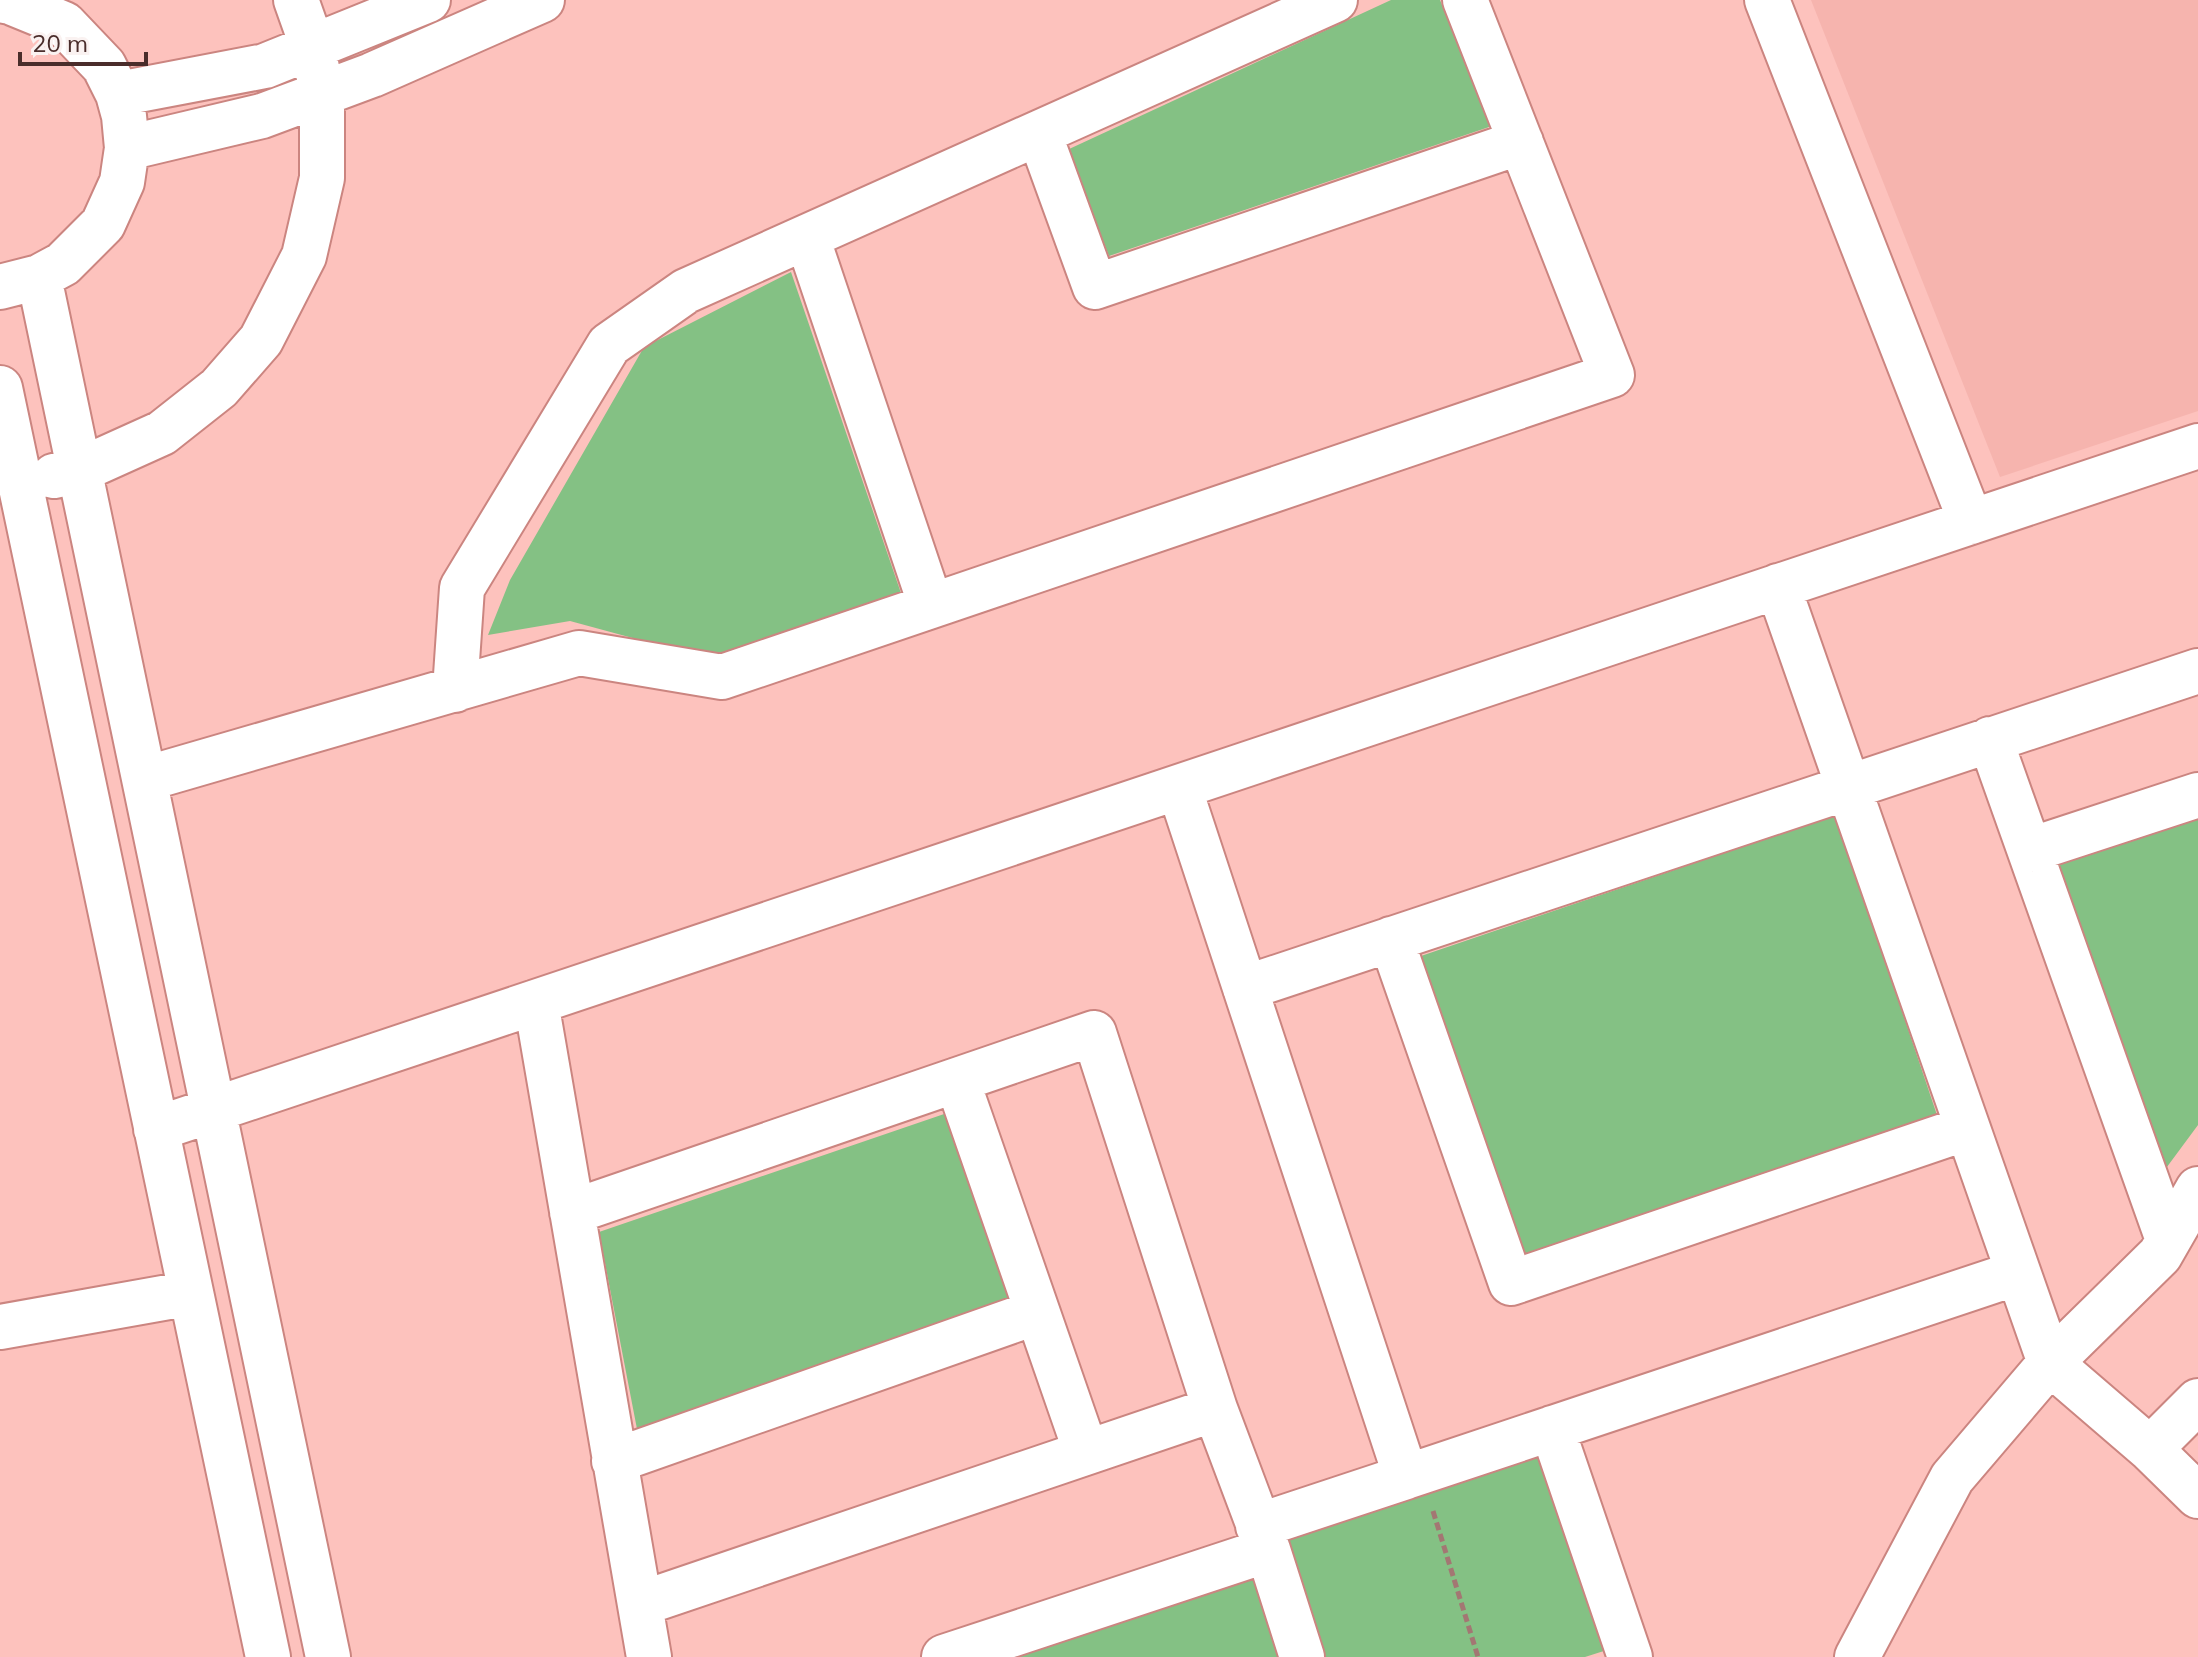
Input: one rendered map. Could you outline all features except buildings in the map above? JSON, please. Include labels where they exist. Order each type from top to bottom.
[{"type":"street","points":[[0,0],[64,24],[104,66],[118,94],[124,116],[127,148],[122,182],[103,224],[63,264],[20,282],[80,470],[328,1657]]},
{"type":"street","points":[[10,483],[80,470],[162,433],[219,388],[261,340],[304,256],[322,178],[322,93],[313,48],[296,0]]},
{"type":"street","points":[[118,94],[265,66],[428,0]]},
{"type":"street","points":[[127,148],[262,116],[372,75],[542,0]]},
{"type":"street","points":[[455,690],[462,588],[609,345],[686,291],[1335,0]]},
{"type":"street","points":[[145,779],[579,653],[722,677],[1612,375],[1465,0]]},
{"type":"street","points":[[1767,0],[1971,522]]},
{"type":"street","points":[[1039,133],[1095,287],[1521,142]]},
{"type":"street","points":[[807,237],[931,606]]},
{"type":"street","points":[[0,388],[10,483],[156,1129],[268,1657]]},
{"type":"street","points":[[156,1129],[2198,446]]},
{"type":"street","points":[[1778,586],[2050,1363],[2150,1449],[2198,1496]]},
{"type":"street","points":[[1245,988],[1847,785],[2198,671]]},
{"type":"street","points":[[1990,739],[2168,1240]]},
{"type":"street","points":[[1179,787],[1245,988],[1414,1474]]},
{"type":"street","points":[[2030,850],[2198,795]]},
{"type":"street","points":[[1391,939],[1511,1283],[1967,1128]]},
{"type":"street","points":[[536,1002],[649,1657]]},
{"type":"street","points":[[572,1212],[1094,1033],[1215,1409],[1263,1538],[1302,1657]]},
{"type":"street","points":[[957,1080],[1086,1452]]},
{"type":"street","points":[[1857,1657],[1952,1478],[2050,1363],[2160,1255],[2198,1189]]},
{"type":"street","points":[[944,1657],[1263,1538],[1414,1474],[2017,1273]]},
{"type":"street","points":[[0,1327],[191,1293]]},
{"type":"street","points":[[614,1461],[1037,1312]]},
{"type":"street","points":[[2150,1449],[2198,1401]]},
{"type":"street","points":[[640,1604],[1215,1409]]},
{"type":"street","points":[[1552,1428],[1630,1657]]},
{"type":"path","points":[[1414,1474],[1478,1657]]},
{"type":"shaded area","points":[[1811,0],[2198,0],[2198,411],[2000,477]]},
{"type":"green space","points":[[1391,0],[1440,0],[1492,126],[1109,256],[1067,150]]},
{"type":"green space","points":[[791,272],[902,596],[710,659],[570,621],[488,635],[510,580],[644,347]]},
{"type":"green space","points":[[1836,815],[1937,1115],[1523,1258],[1421,956]]},
{"type":"green space","points":[[2198,819],[2198,1125],[2161,1175],[2059,865]]},
{"type":"green space","points":[[950,1112],[1014,1302],[637,1429],[599,1232]]},
{"type":"green space","points":[[1540,1448],[1607,1650],[1585,1657],[1323,1657],[1282,1533]]},
{"type":"green space","points":[[1255,1576],[1282,1657],[1009,1657]]}]
